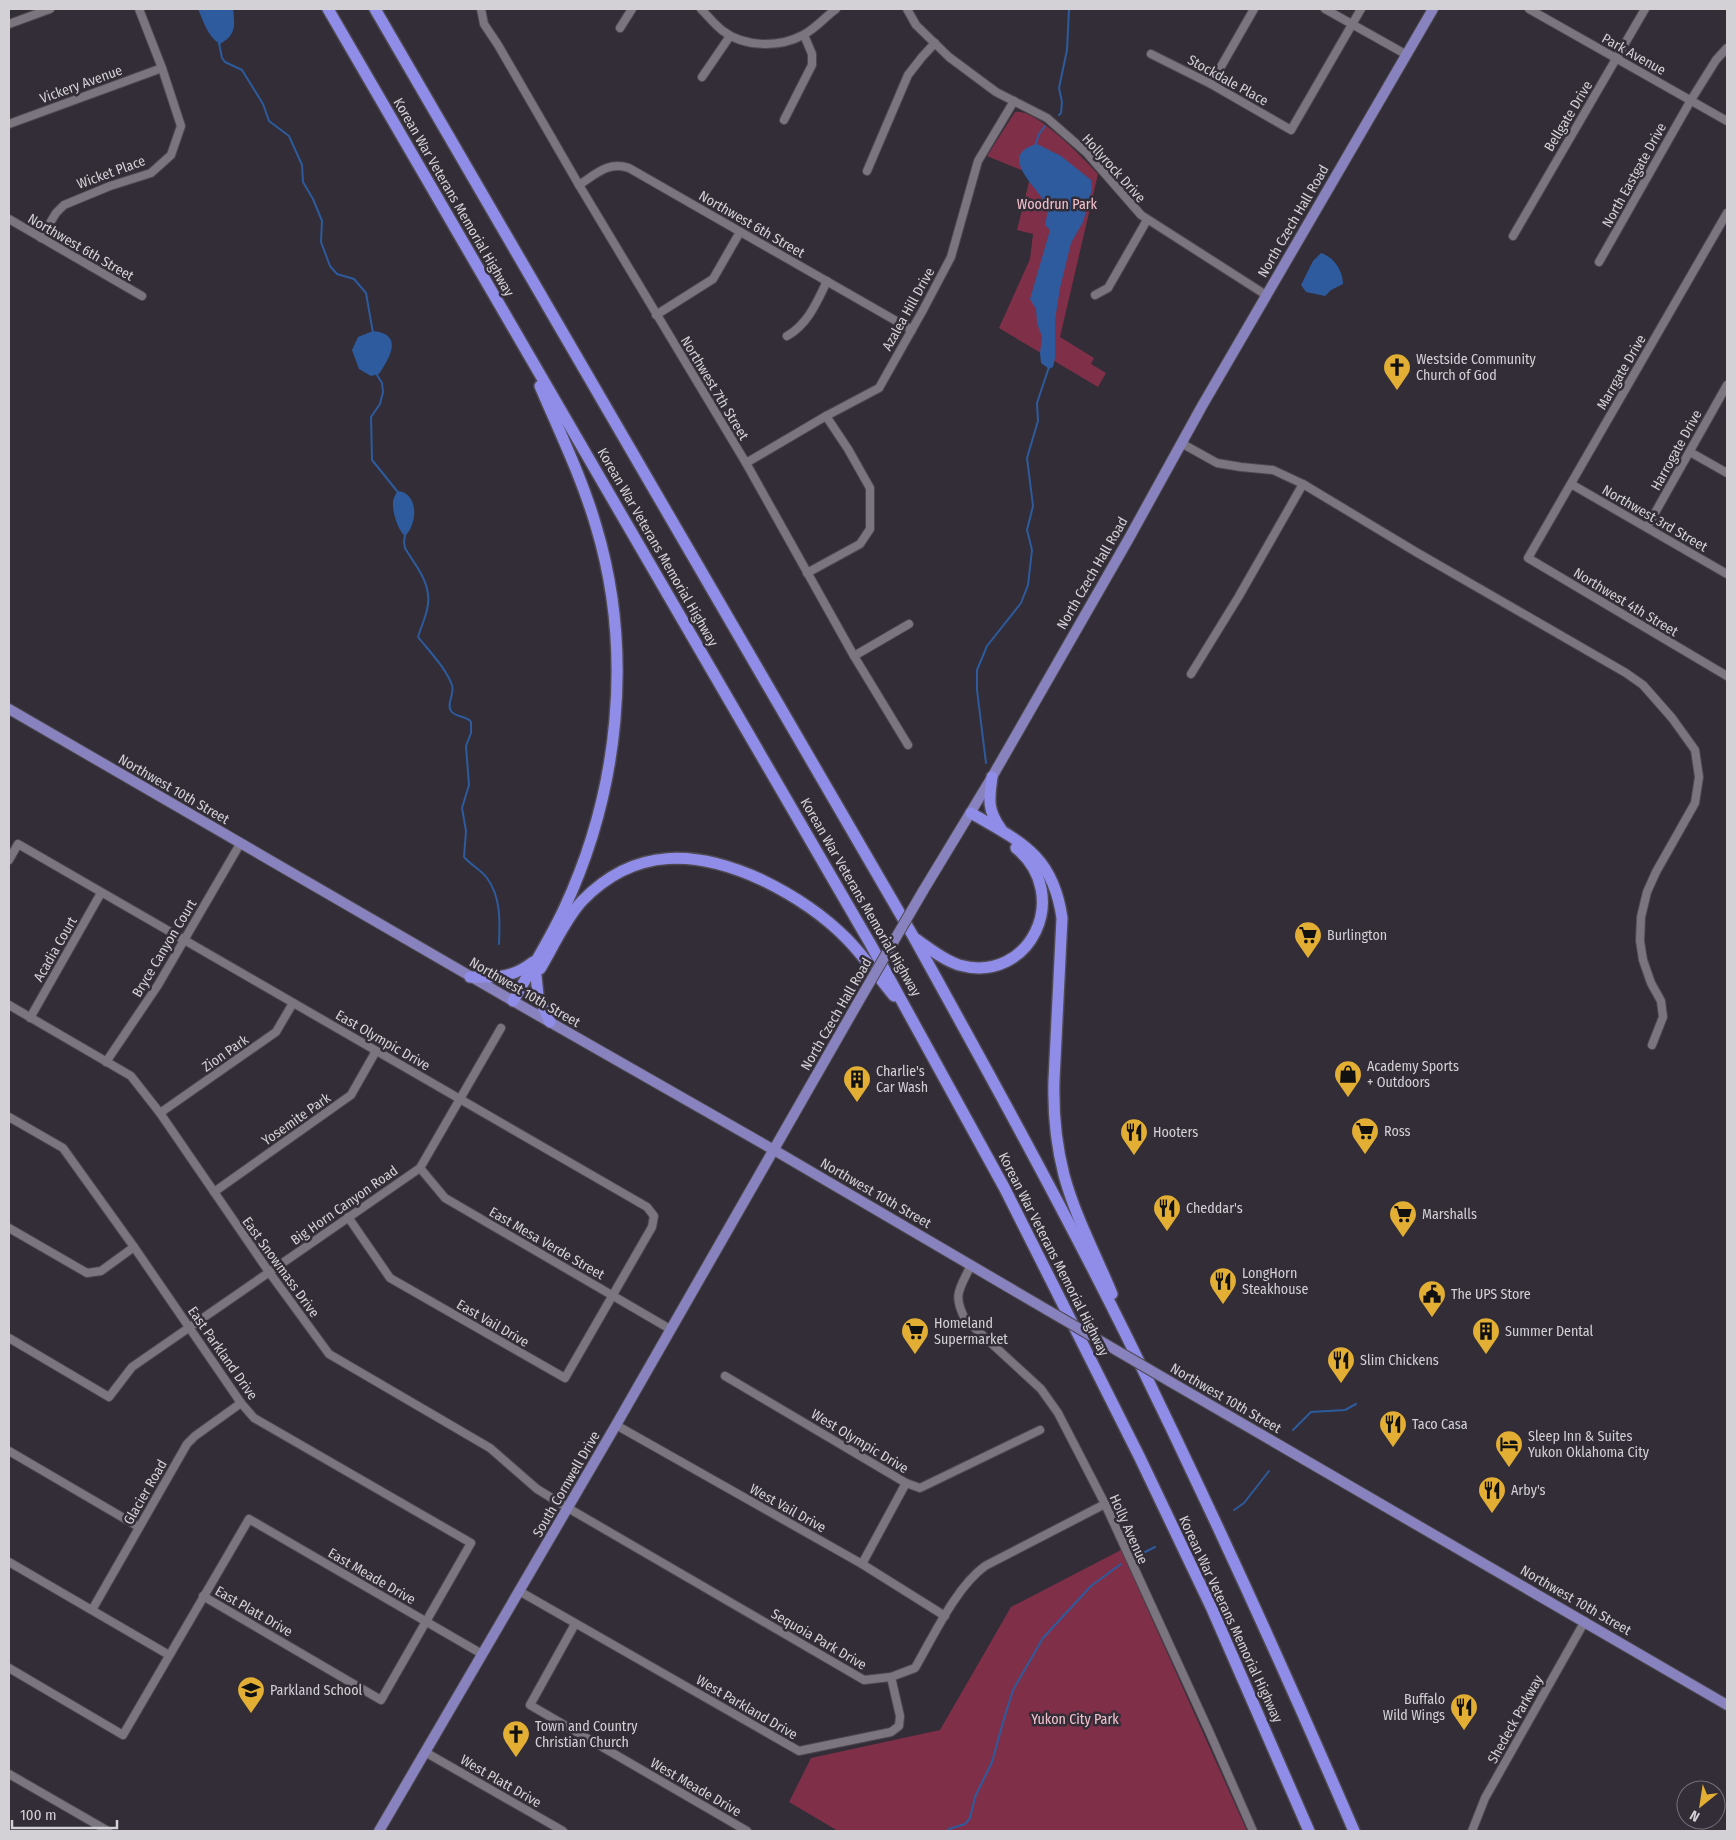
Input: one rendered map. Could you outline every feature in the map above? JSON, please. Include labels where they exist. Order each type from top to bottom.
[{"type":"highway","name":"Korean War Veterans Memorial Highway","points":[[328,9],[871,945],[1005,1189],[1140,1458],[1212,1609],[1309,1831]]},
{"type":"highway","name":"Korean War Veterans Memorial Highway","points":[[375,9],[913,936],[1010,1112],[1126,1335],[1276,1651],[1354,1831]]},
{"type":"highway","points":[[516,1004],[573,890],[597,819],[608,773],[616,702],[616,656],[610,588],[597,528],[575,467],[520,339]]},
{"type":"highway","points":[[992,777],[989,801],[994,820],[1004,832]]},
{"type":"highway","points":[[913,936],[949,961],[964,966],[982,967],[1008,960],[1028,943],[1038,927],[1043,897],[1038,876],[1032,866],[1024,855],[1013,846],[969,816]]},
{"type":"highway","points":[[969,816],[1004,832],[1022,844],[1039,859],[1047,870],[1058,893],[1062,918],[1062,937],[1053,1104],[1059,1155],[1072,1199],[1114,1298],[1126,1335]]},
{"type":"highway","points":[[516,1004],[536,976],[580,903],[605,882],[633,867],[648,862],[682,858],[702,859],[745,872],[775,886],[812,910],[846,938],[861,954],[916,1025]]},
{"type":"highway","points":[[470,977],[502,977],[510,975],[522,971],[537,960]]},
{"type":"highway","points":[[536,976],[538,995],[550,1022]]},
{"type":"main road","name":"North Czech Hall Road","points":[[774,1150],[923,891],[992,777],[1128,540],[1181,443],[1433,9]]},
{"type":"main road","name":"Northwest 10th Street","points":[[9,710],[516,1004],[774,1150],[1727,1705]]},
{"type":"main road","name":"South Cornwell Drive","points":[[379,1831],[774,1150]]},
{"type":"street","points":[[9,24],[50,9]]},
{"type":"street","name":"Wicket Place","points":[[41,238],[56,213],[64,204],[110,186],[151,173],[171,155],[181,126],[162,68],[139,9]]},
{"type":"street","name":"Northwest 7th Street","points":[[481,9],[484,24],[498,45],[578,185],[746,463],[854,656],[908,745]]},
{"type":"street","points":[[620,28],[632,9]]},
{"type":"street","points":[[701,9],[722,30],[737,40],[763,44],[787,42],[804,35],[836,9]]},
{"type":"street","name":"Hollyrock Drive","points":[[908,9],[916,25],[949,57],[988,86],[1047,118],[1087,153],[1140,215],[1266,295]]},
{"type":"street","points":[[1211,84],[1254,9]]},
{"type":"street","points":[[1325,9],[1407,55]]},
{"type":"street","points":[[1352,24],[1361,9]]},
{"type":"street","name":"Park Avenue","points":[[1529,9],[1727,121]]},
{"type":"street","name":"Bellgate Drive","points":[[1513,236],[1645,9]]},
{"type":"street","name":"Stockdale Place","points":[[1151,54],[1211,84],[1291,130],[1352,24]]},
{"type":"street","points":[[784,120],[812,66],[812,54],[804,35]]},
{"type":"street","points":[[702,77],[730,36]]},
{"type":"street","points":[[866,172],[908,75],[935,43]]},
{"type":"street","name":"North Eastgate Drive","points":[[1599,262],[1691,100],[1716,60],[1727,48]]},
{"type":"street","name":"Vickery Avenue","points":[[9,124],[162,68]]},
{"type":"street","name":"Azalea Hill Drive","points":[[746,463],[878,388],[951,257],[978,161],[1014,101]]},
{"type":"street","name":"Northwest 6th Street","points":[[578,185],[604,168],[619,164],[629,168],[912,330]]},
{"type":"street","name":"Marrgate Drive","points":[[1535,543],[1727,213]]},
{"type":"street","name":"Northwest 6th Street","points":[[9,220],[142,296]]},
{"type":"street","points":[[1095,295],[1108,288],[1147,220]]},
{"type":"street","points":[[656,315],[712,279],[740,232]]},
{"type":"street","points":[[787,336],[798,330],[814,308],[827,281]]},
{"type":"street","name":"Harrogate Drive","points":[[1647,527],[1727,385]]},
{"type":"street","points":[[807,573],[860,544],[870,529],[870,488],[848,449],[826,416]]},
{"type":"street","points":[[1181,443],[1217,463],[1274,470],[1303,484],[1416,552],[1626,673],[1643,685],[1672,718],[1695,750],[1699,777],[1695,803],[1656,872],[1647,892],[1641,917],[1640,941],[1643,960],[1651,983],[1661,1001],[1663,1017],[1652,1045]]},
{"type":"street","points":[[1690,452],[1727,473]]},
{"type":"street","points":[[1191,674],[1239,596],[1303,484]]},
{"type":"street","name":"Northwest 3rd Street","points":[[1571,484],[1727,574]]},
{"type":"street","name":"Northwest 4th Street","points":[[1535,543],[1528,558],[1727,676]]},
{"type":"street","points":[[854,656],[909,624]]},
{"type":"street","name":"East Olympic Drive","points":[[9,860],[18,844],[647,1207],[654,1216],[652,1227],[614,1296]]},
{"type":"street","name":"Bryce Canyon Court","points":[[106,1062],[158,985],[240,844]]},
{"type":"street","name":"Acadia Court","points":[[30,1018],[101,893]]},
{"type":"street","name":"Zion Park","points":[[160,1113],[276,1032],[293,1003]]},
{"type":"street","name":"East Snowmass Drive","points":[[9,1006],[132,1076],[160,1113],[268,1272],[329,1354],[490,1448],[537,1489],[568,1508]]},
{"type":"street","name":"Big Horn Canyon Road","points":[[9,1338],[109,1397],[132,1366],[420,1168],[501,1028]]},
{"type":"street","name":"Yosemite Park","points":[[214,1192],[351,1096],[376,1051]]},
{"type":"street","name":"East Parkland Drive","points":[[9,1117],[63,1148],[134,1247],[241,1403],[254,1418],[472,1543],[426,1622]]},
{"type":"street","name":"East Mesa Verde Street","points":[[420,1168],[445,1198],[670,1329]]},
{"type":"street","name":"East Vail Drive","points":[[348,1217],[390,1278],[565,1378],[614,1296]]},
{"type":"street","points":[[9,1228],[87,1273],[100,1270],[134,1247]]},
{"type":"street","name":"Holly Avenue","points":[[971,1265],[958,1292],[958,1305],[965,1319],[1041,1389],[1058,1413],[1105,1504],[1209,1730],[1253,1831]]},
{"type":"street","name":"West Olympic Drive","points":[[725,1376],[906,1484],[920,1488],[1040,1430]]},
{"type":"street","name":"Glacier Road","points":[[92,1610],[187,1444],[195,1436],[241,1403]]},
{"type":"street","name":"West Vail Drive","points":[[616,1425],[862,1564],[945,1616]]},
{"type":"street","points":[[9,1451],[139,1527]]},
{"type":"street","points":[[862,1564],[906,1484]]},
{"type":"street","name":"Sequoia Park Drive","points":[[568,1508],[864,1680],[891,1677],[915,1668],[945,1616],[973,1574],[1105,1504]]},
{"type":"street","name":"East Meade Drive","points":[[203,1596],[249,1519],[482,1654]]},
{"type":"street","points":[[9,1562],[170,1654]]},
{"type":"street","points":[[519,1591],[575,1624]]},
{"type":"street","name":"East Platt Drive","points":[[9,1668],[123,1734],[203,1596],[381,1700],[426,1622]]},
{"type":"street","name":"Shedeck Parkway","points":[[1472,1831],[1485,1798],[1585,1621]]},
{"type":"street","name":"West Parkland Drive","points":[[575,1624],[799,1751],[891,1732],[899,1726],[900,1716],[891,1677]]},
{"type":"street","name":"West Meade Drive","points":[[575,1624],[530,1705],[747,1831]]},
{"type":"street","name":"West Platt Drive","points":[[425,1752],[563,1831]]},
{"type":"street","points":[[9,1774],[108,1831]]},
{"type":"green space","name":"Woodrun Park","points":[[1015,112],[1024,113],[1047,126],[1098,174],[1060,337],[1094,358],[1091,364],[1106,373],[1098,387],[999,328],[1030,259],[1033,234],[1017,230],[1031,174],[987,156]]},
{"type":"green space","name":"Yukon City Park","points":[[1121,1550],[1247,1831],[838,1831],[789,1802],[811,1758],[940,1730],[1011,1607]]},
{"type":"water","points":[[198,9],[233,9],[233,30],[225,41],[220,44],[212,37]]},
{"type":"water","points":[[1037,144],[1061,156],[1091,180],[1092,189],[1083,222],[1071,243],[1060,288],[1055,320],[1055,358],[1053,367],[1049,369],[1041,363],[1042,337],[1037,323],[1036,309],[1030,299],[1050,230],[1045,225],[1046,205],[1023,172],[1020,164],[1020,156],[1025,149]]},
{"type":"water","points":[[1321,253],[1334,261],[1343,279],[1343,284],[1331,290],[1325,296],[1306,292],[1301,285],[1313,261]]},
{"type":"water","points":[[373,331],[388,336],[392,347],[379,374],[371,376],[359,369],[352,350],[358,337]]},
{"type":"water","points":[[397,491],[404,493],[413,503],[414,517],[405,536],[398,525],[393,510],[393,501]]},
{"type":"waterway","points":[[1059,115],[1062,102],[1059,88],[1067,50],[1069,9]]},
{"type":"waterway","points":[[219,43],[222,58],[225,62],[242,70],[263,104],[269,121],[289,136],[302,165],[303,182],[313,199],[322,221],[321,242],[330,266],[337,274],[354,279],[366,293],[373,333]]},
{"type":"waterway","points":[[1035,146],[1039,134],[1045,126]]},
{"type":"waterway","points":[[986,763],[977,690],[977,670],[987,646],[1021,603],[1028,585],[1032,550],[1027,530],[1033,506],[1027,458],[1038,421],[1037,403],[1049,367]]},
{"type":"waterway","points":[[377,375],[382,383],[383,392],[380,404],[371,417],[372,460],[397,491]]},
{"type":"waterway","points":[[405,535],[405,548],[425,582],[428,595],[427,611],[418,637],[449,678],[453,688],[449,705],[451,711],[471,722],[471,733],[466,746],[469,785],[462,808],[466,831],[464,857],[485,875],[492,885],[497,901],[499,944]]},
{"type":"waterway","points":[[1293,1430],[1311,1412],[1345,1410],[1356,1404]]},
{"type":"waterway","points":[[1234,1510],[1244,1503],[1269,1471]]},
{"type":"waterway","points":[[1141,1554],[1155,1547]]},
{"type":"waterway","points":[[947,1831],[965,1824],[970,1818],[975,1797],[992,1762],[1013,1690],[1043,1638],[1091,1586],[1121,1564]]},
{"type":"place","name":"Westside Community Church of God","points":[[1397,391]]},
{"type":"place","name":"Burlington","points":[[1308,959]]},
{"type":"place","name":"Academy Sports + Outdoors","points":[[1348,1098]]},
{"type":"place","name":"Charlie's Car Wash","points":[[857,1103]]},
{"type":"place","name":"Ross","points":[[1365,1155]]},
{"type":"place","name":"Hooters","points":[[1134,1156]]},
{"type":"place","name":"Cheddar's","points":[[1167,1232]]},
{"type":"place","name":"Marshalls","points":[[1403,1238]]},
{"type":"place","name":"LongHorn Steakhouse","points":[[1223,1305]]},
{"type":"place","name":"The UPS Store","points":[[1432,1318]]},
{"type":"place","name":"Homeland Supermarket","points":[[915,1355]]},
{"type":"place","name":"Summer Dental","points":[[1486,1355]]},
{"type":"place","name":"Slim Chickens","points":[[1341,1384]]},
{"type":"place","name":"Taco Casa","points":[[1393,1448]]},
{"type":"place","name":"Sleep Inn & Suites Yukon Oklahoma City","points":[[1509,1468]]},
{"type":"place","name":"Arby's","points":[[1492,1514]]},
{"type":"place","name":"Parkland School","points":[[251,1714]]},
{"type":"place","name":"Buffalo Wild Wings","points":[[1464,1731]]},
{"type":"place","name":"Town and Country Christian Church","points":[[516,1758]]}]
